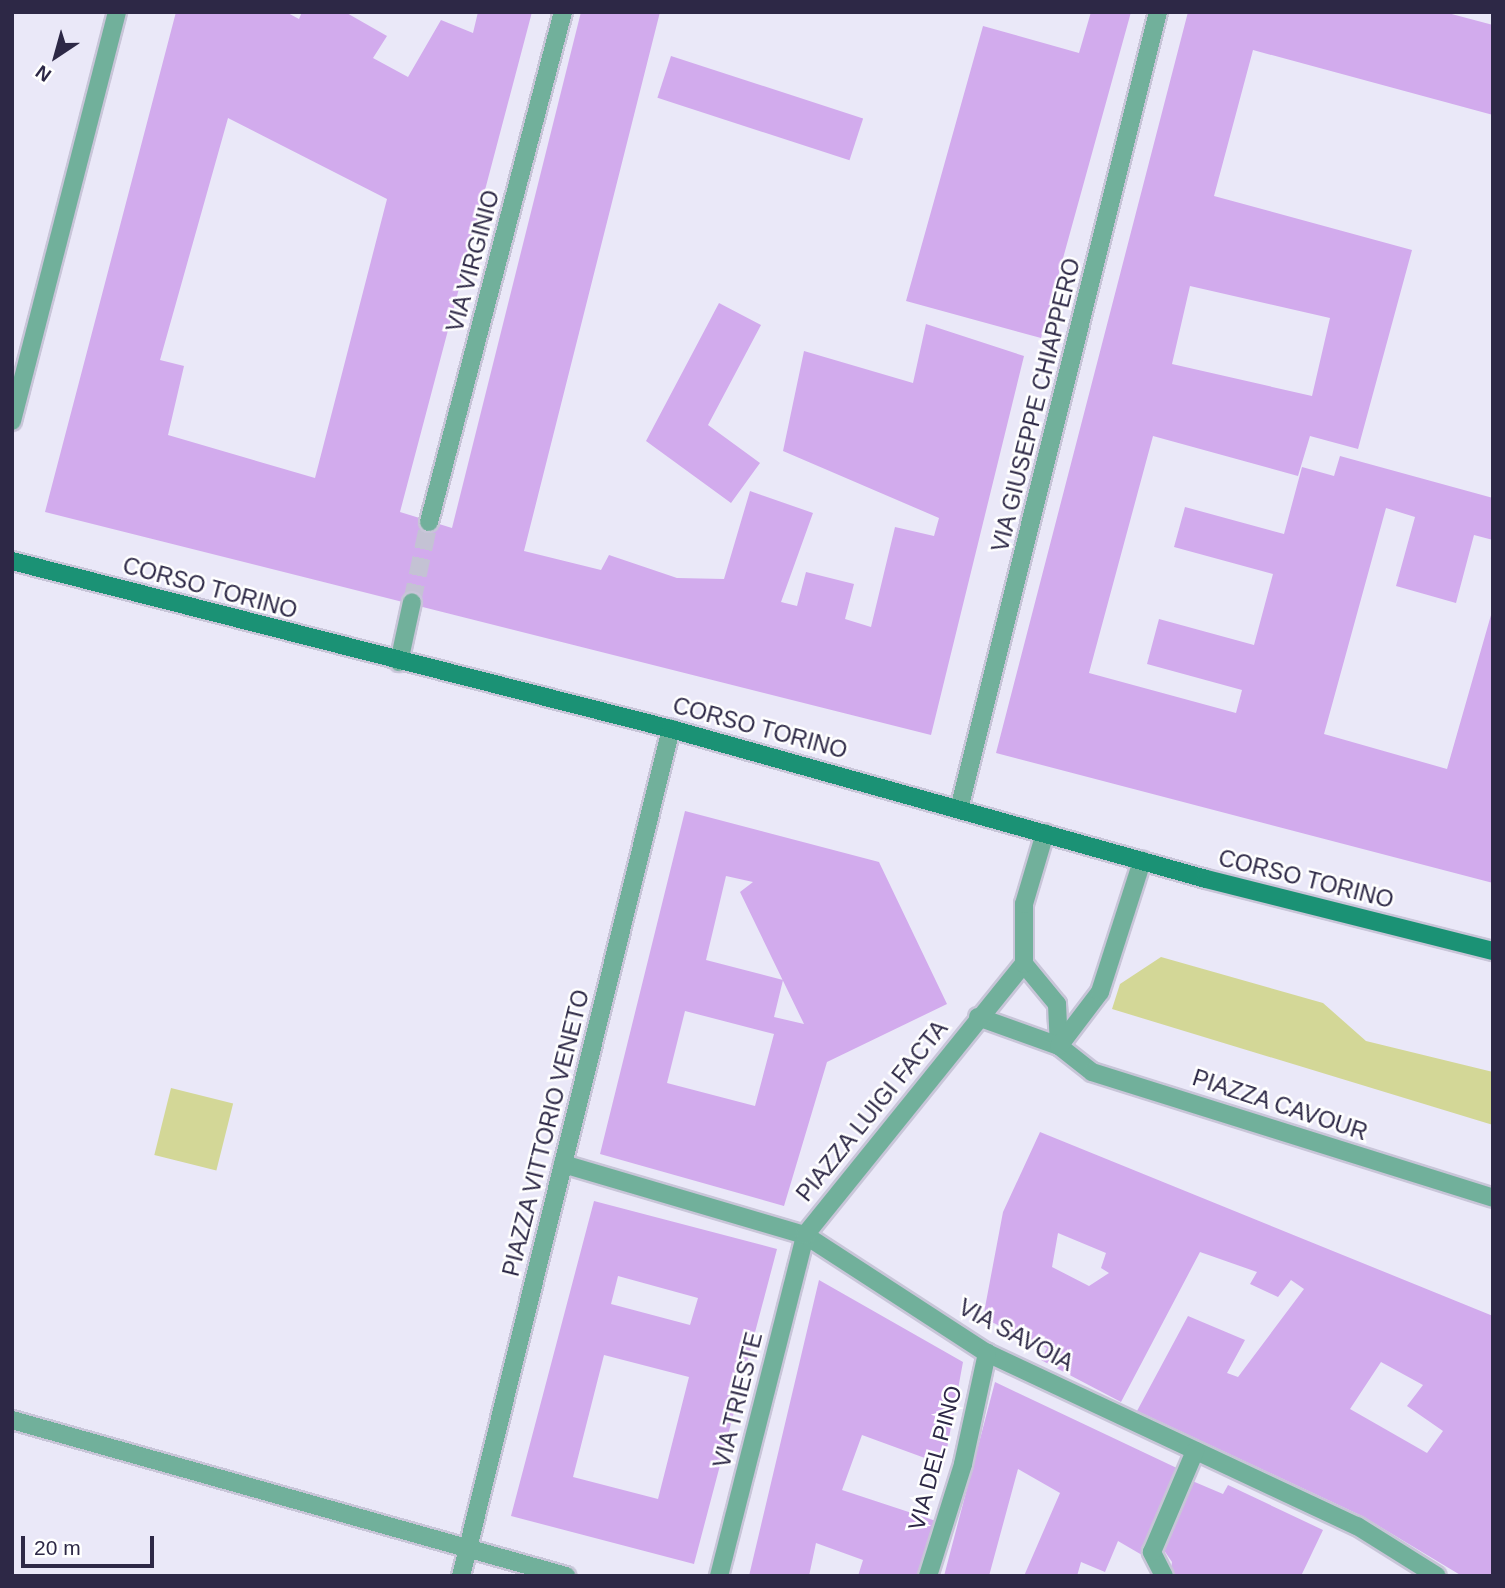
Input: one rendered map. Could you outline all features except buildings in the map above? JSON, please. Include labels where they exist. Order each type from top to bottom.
[{"type":"main road","name":"CORSO TORINO","points":[[12,561],[399,662],[671,729],[1142,862],[1493,951]]},
{"type":"street","points":[[12,421],[117,12]]},
{"type":"street","name":"VIA VIRGINIO","points":[[429,522],[563,12]]},
{"type":"street","name":"VIA GIUSEPPE CHIAPPERO","points":[[959,809],[1158,12]]},
{"type":"street","points":[[399,662],[412,602]]},
{"type":"street","name":"PIAZZA VITTORIO VENETO","points":[[461,1576],[671,729]]},
{"type":"street","points":[[1045,833],[1024,904],[1024,964],[1057,1004],[1059,1046]]},
{"type":"street","points":[[1059,1046],[1100,992],[1142,862]]},
{"type":"street","name":"PIAZZA LUIGI FACTA","points":[[805,1236],[978,1017],[1024,964]]},
{"type":"street","name":"PIAZZA LUIGI FACTA","points":[[978,1017],[1059,1046]]},
{"type":"street","name":"PIAZZA CAVOUR","points":[[1059,1046],[1092,1072],[1493,1198]]},
{"type":"street","name":"VIA SAVOIA","points":[[563,1164],[805,1236],[987,1353],[1357,1527],[1437,1576]]},
{"type":"street","name":"VIA TRIESTE","points":[[719,1576],[805,1236]]},
{"type":"street","name":"VIA DEL PINO","points":[[928,1576],[963,1464],[987,1353]]},
{"type":"street","points":[[12,1420],[566,1576]]},
{"type":"street","points":[[1164,1576],[1152,1552],[1195,1451]]},
{"type":"green space","points":[[1161,957],[1323,1003],[1366,1041],[1493,1072],[1493,1125],[1112,1009],[1120,984]]},
{"type":"green space","points":[[171,1088],[233,1103],[216,1170],[154,1155]]},
{"type":"tunnel","points":[[412,602],[429,522]]}]
